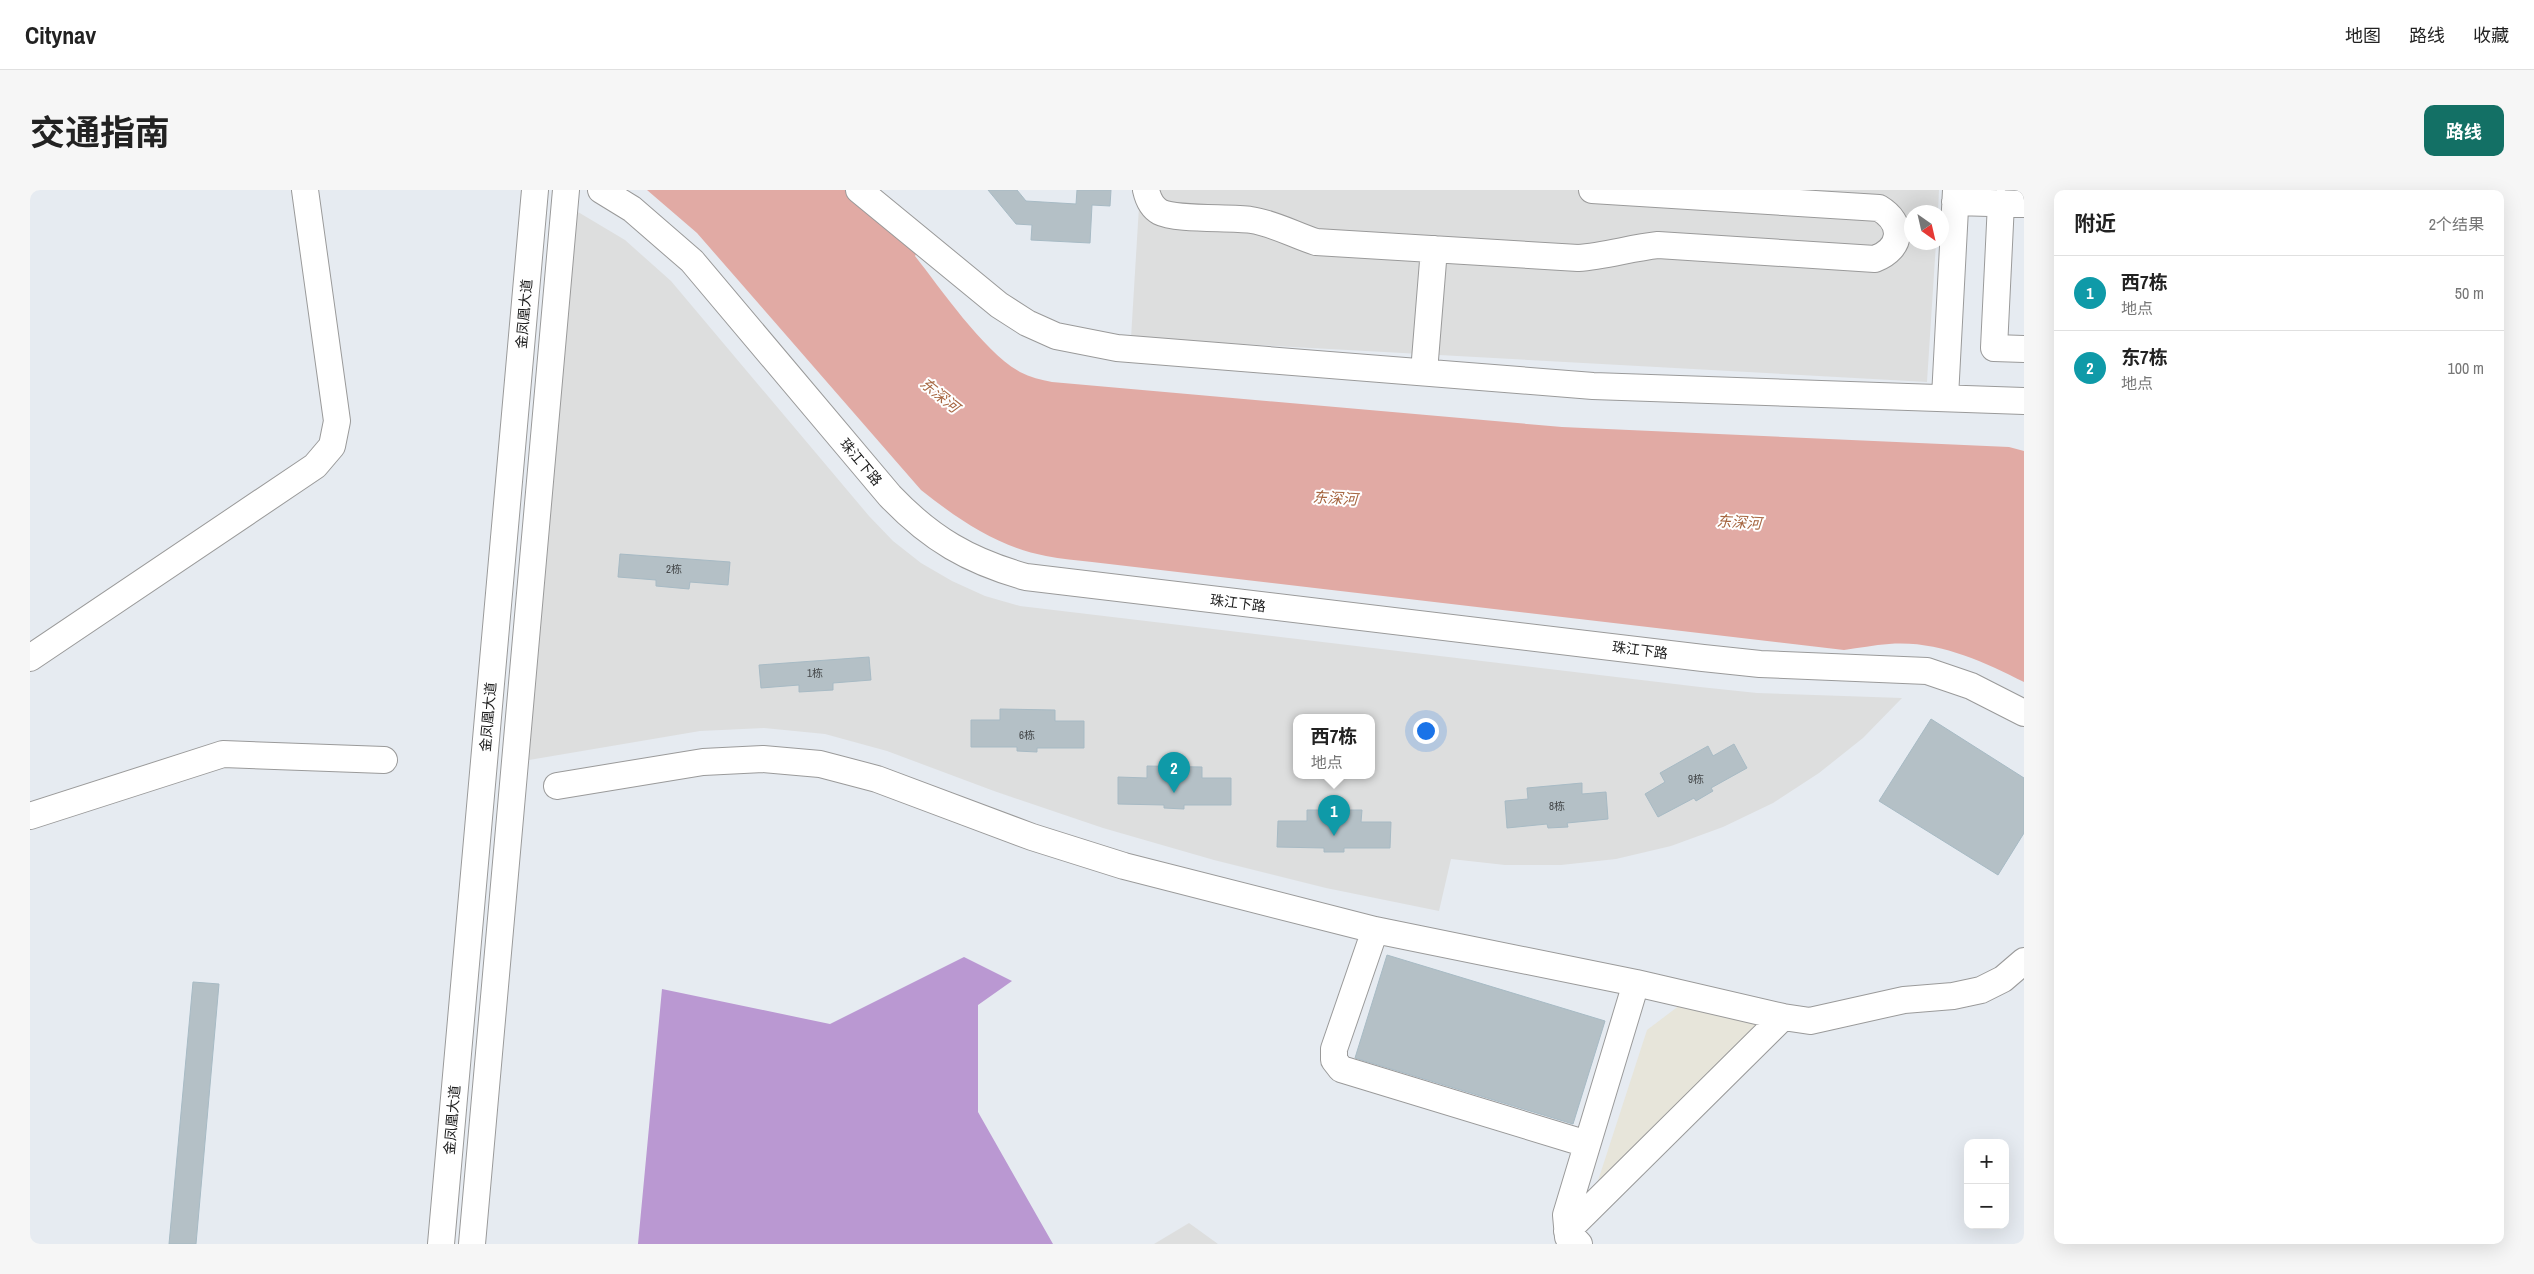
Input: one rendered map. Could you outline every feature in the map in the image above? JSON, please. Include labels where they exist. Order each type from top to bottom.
[{"type":"street","points":[[30,658],[315,466],[332,446],[337,421],[305,190]]},
{"type":"street","name":"金凤凰大道","points":[[441,1244],[535,190]]},
{"type":"street","points":[[472,1244],[566,190]]},
{"type":"street","name":"珠江下路","points":[[601,190],[632,209],[692,261],[890,496],[913,519],[938,539],[965,556],[995,568],[1036,579],[1703,658],[1760,664],[1927,671],[1971,686],[2024,712]]},
{"type":"street","points":[[860,190],[999,305],[1027,323],[1056,336],[1117,348],[1610,387],[2024,401]]},
{"type":"street","points":[[1146,190],[1152,206],[1167,215],[1251,220],[1270,224],[1293,235],[1316,242],[1578,258],[1603,256],[1632,248],[1658,245],[1875,259],[1891,250],[1897,234],[1891,217],[1879,208],[1592,190]]},
{"type":"street","points":[[1946,397],[1956,196],[2012,204],[1994,348],[2024,349]]},
{"type":"street","points":[[1424,372],[1434,249]]},
{"type":"street","points":[[30,816],[223,754],[384,760]]},
{"type":"street","points":[[557,786],[703,762],[763,759],[820,764],[877,779],[1032,837],[1124,866],[1375,930],[1636,983],[1783,1017],[1810,1021],[1904,1000],[1953,996],[1981,990],[2003,979],[2024,961]]},
{"type":"street","points":[[1375,930],[1334,1048],[1334,1060],[1341,1069],[1587,1144]]},
{"type":"street","points":[[1572,1240],[1566,1215],[1636,983]]},
{"type":"street","points":[[1572,1240],[1783,1017]]},
{"type":"shaded area","points":[[1140,190],[1939,190],[1938,205],[1904,205],[1904,250],[1936,250],[1927,382],[1131,338]]},
{"type":"shaded area","points":[[573,209],[625,240],[671,281],[869,516],[893,541],[921,563],[952,581],[985,596],[1020,606],[1700,687],[1757,693],[1902,698],[1863,738],[1819,773],[1773,803],[1723,827],[1671,846],[1616,859],[1561,865],[1505,865],[1451,859],[1439,911],[1326,888],[1214,860],[1103,828],[994,791],[887,751],[825,734],[764,728],[700,731],[529,760]]},
{"type":"shaded area","points":[[964,957],[1012,981],[978,1005],[978,1112],[1053,1244],[638,1244],[662,989],[830,1024]]},
{"type":"shaded area","points":[[1680,1005],[1749,1019],[1757,1025],[1595,1190],[1647,1030]]},
{"type":"shaded area","points":[[1189,1223],[1218,1244],[1154,1244]]},
{"type":"water","name":"东深河","points":[[647,190],[848,190],[918,250],[915,256],[964,319],[992,350],[1006,363],[1020,372],[1052,382],[1562,427],[2009,447],[2024,451],[2024,682],[1959,654],[1924,645],[1889,644],[1844,650],[1063,559],[1028,552],[980,531],[950,512],[921,490],[697,233]]},
{"type":"building","points":[[988,190],[1017,190],[1026,201],[1076,204],[1077,190],[1111,190],[1110,206],[1092,205],[1090,243],[1031,240],[1032,225],[1016,224]]},
{"type":"building","points":[[620,554],[730,562],[728,585],[690,582],[689,589],[656,586],[656,580],[618,577]]},
{"type":"building","points":[[869,657],[871,680],[833,683],[833,690],[799,692],[799,685],[761,688],[759,665]]},
{"type":"building","points":[[1000,709],[1055,710],[1055,721],[1084,721],[1084,748],[1037,748],[1037,752],[1017,751],[1017,747],[971,747],[971,720],[1000,720]]},
{"type":"building","points":[[1931,719],[2024,778],[2024,833],[1998,875],[1879,801]]},
{"type":"building","points":[[1734,744],[1747,768],[1711,788],[1713,791],[1696,801],[1694,798],[1658,817],[1645,794],[1665,782],[1660,773],[1708,746],[1713,756]]},
{"type":"building","points":[[1147,766],[1202,767],[1202,778],[1231,778],[1231,805],[1184,805],[1184,809],[1164,808],[1164,805],[1118,804],[1118,777],[1147,778]]},
{"type":"building","points":[[1582,783],[1582,794],[1606,792],[1608,819],[1567,823],[1568,827],[1548,828],[1547,824],[1507,828],[1505,801],[1528,799],[1527,788]]},
{"type":"building","points":[[1307,810],[1362,810],[1361,822],[1391,822],[1390,848],[1344,848],[1344,852],[1324,852],[1324,848],[1277,847],[1278,821],[1307,821]]},
{"type":"building","points":[[1387,955],[1605,1021],[1573,1124],[1355,1058]]},
{"type":"building","points":[[193,982],[219,984],[196,1244],[169,1244]]},
{"type":"place","name":"东7栋","points":[[1174,793]]},
{"type":"place","name":"西7栋","points":[[1334,836]]}]
